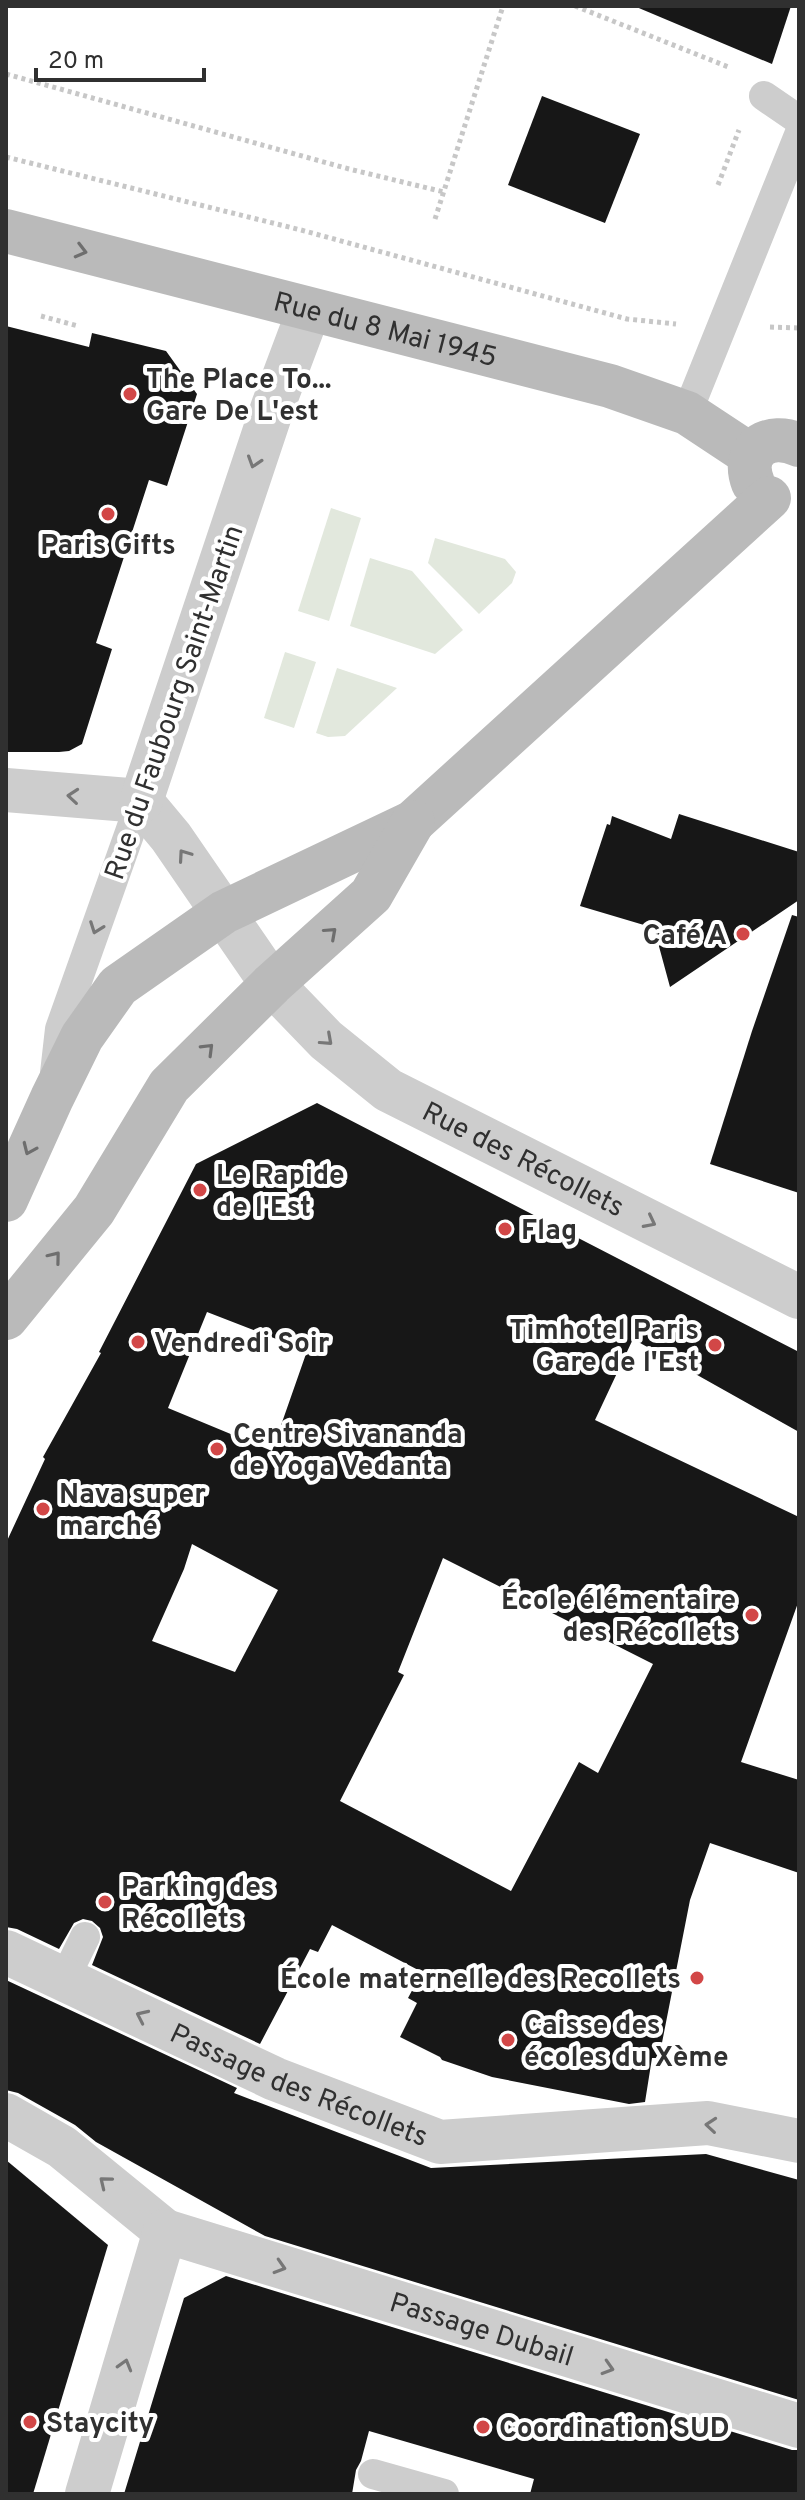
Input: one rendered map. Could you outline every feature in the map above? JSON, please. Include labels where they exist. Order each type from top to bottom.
[{"type":"main road","name":"Rue du 8 Mai 1945","points":[[6,231],[610,386],[687,413],[752,456]]},
{"type":"main road","points":[[784,495],[759,491],[751,480],[749,468],[752,456],[761,445],[774,440],[787,440],[799,445]]},
{"type":"main road","name":"Rue du Faubourg Saint-Martin","points":[[6,1200],[82,1037],[118,986],[224,912],[413,822],[784,495]]},
{"type":"main road","name":"Rue du Faubourg Saint-Martin","points":[[6,1318],[94,1210],[169,1086],[272,984],[371,895],[413,822]]},
{"type":"street","name":"Rue du Faubourg Saint-Martin","points":[[141,801],[273,406],[309,310]]},
{"type":"street","points":[[6,790],[141,801]]},
{"type":"street","name":"Rue des Récollets","points":[[141,801],[171,837],[272,984],[326,1040],[388,1090],[799,1297]]},
{"type":"street","name":"Passage des Récollets","points":[[6,1952],[275,2079],[440,2142],[708,2123],[799,2141]]},
{"type":"street","name":"Passage Dubail","points":[[6,2115],[62,2147],[165,2231],[799,2426]]},
{"type":"street","points":[[87,2494],[165,2231]]},
{"type":"lane","points":[[764,96],[799,120]]},
{"type":"lane","points":[[687,413],[799,135]]},
{"type":"lane","name":"Rue du Faubourg Saint-Martin","points":[[52,1098],[60,1029],[141,801]]},
{"type":"lane","points":[[64,1980],[85,1937]]},
{"type":"lane","points":[[373,2474],[444,2494]]},
{"type":"path","points":[[435,219],[503,6]]},
{"type":"path","points":[[575,6],[738,71]]},
{"type":"path","points":[[6,74],[349,169],[444,192]]},
{"type":"path","points":[[718,185],[742,117]]},
{"type":"path","points":[[6,157],[301,230],[627,319],[722,326]]},
{"type":"path","points":[[41,316],[78,326]]},
{"type":"path","points":[[765,327],[799,328]]},
{"type":"shaded area","points":[[331,508],[361,518],[329,621],[298,611]]},
{"type":"shaded area","points":[[435,538],[505,559],[516,572],[512,583],[479,614],[428,563]]},
{"type":"shaded area","points":[[370,558],[412,571],[463,630],[435,654],[350,626]]},
{"type":"shaded area","points":[[285,652],[316,662],[294,728],[264,718]]},
{"type":"shaded area","points":[[337,668],[397,688],[345,736],[328,737],[316,733]]},
{"type":"building","points":[[634,6],[791,6],[772,64]]},
{"type":"building","points":[[542,96],[640,134],[605,223],[508,185]]},
{"type":"building","points":[[6,326],[89,347],[92,333],[166,351],[197,394],[167,486],[149,480],[96,643],[112,649],[82,744],[69,751],[6,752]]},
{"type":"building","points":[[679,814],[799,852],[799,900],[670,987],[654,928],[580,906],[612,816],[671,839]]},
{"type":"building","points":[[792,915],[799,917],[799,1193],[710,1164]]},
{"type":"building","points":[[317,1103],[799,1352],[799,1432],[633,1339],[595,1420],[799,1517],[799,1600],[741,1762],[799,1780],[799,1873],[710,1843],[690,1900],[659,2058],[652,2058],[645,2102],[629,2104],[492,2077],[442,2060],[400,2037],[417,2003],[408,1998],[422,1972],[332,1925],[318,1952],[310,1949],[260,2044],[92,1965],[103,1937],[100,1928],[92,1921],[83,1919],[74,1923],[59,1949],[6,1927],[6,1543],[45,1459],[43,1457],[101,1353],[196,1164]],"holes":[[[207,1312],[307,1351],[272,1451],[168,1408]],[[192,1544],[278,1590],[235,1672],[152,1641]],[[443,1558],[653,1664],[598,1773],[579,1762],[511,1891],[340,1801],[404,1675],[398,1672]]]},
{"type":"building","points":[[6,1980],[237,2088],[234,2093],[431,2168],[706,2154],[799,2180],[799,2400],[265,2236],[96,2142],[75,2125],[18,2093],[6,2090]]},
{"type":"building","points":[[6,2160],[108,2245],[33,2494],[6,2494]]},
{"type":"building","points":[[226,2276],[799,2450],[799,2494],[530,2494],[534,2479],[369,2431],[352,2494],[124,2494],[184,2298]]},
{"type":"place","name":"The Place To... Gare De L'est","points":[[130,394]]},
{"type":"place","name":"Paris Gifts","points":[[108,514]]},
{"type":"place","name":"Café A","points":[[743,934]]},
{"type":"place","name":"Le Rapide de l'Est","points":[[200,1190]]},
{"type":"place","name":"Flag","points":[[505,1229]]},
{"type":"place","name":"Vendredi Soir","points":[[138,1342]]},
{"type":"place","name":"Timhotel Paris Gare de l'Est","points":[[715,1345]]},
{"type":"place","name":"Centre Sivananda de Yoga Vedanta","points":[[217,1449]]},
{"type":"place","name":"Nava super marché","points":[[43,1509]]},
{"type":"place","name":"École élémentaire des Récollets","points":[[752,1615]]},
{"type":"place","name":"Parking des Récollets","points":[[105,1902]]},
{"type":"place","name":"École maternelle des Recollets","points":[[697,1978]]},
{"type":"place","name":"Caisse des écoles du Xème","points":[[508,2040]]},
{"type":"place","name":"Staycity","points":[[30,2422]]},
{"type":"place","name":"Coordination SUD","points":[[483,2427]]}]
